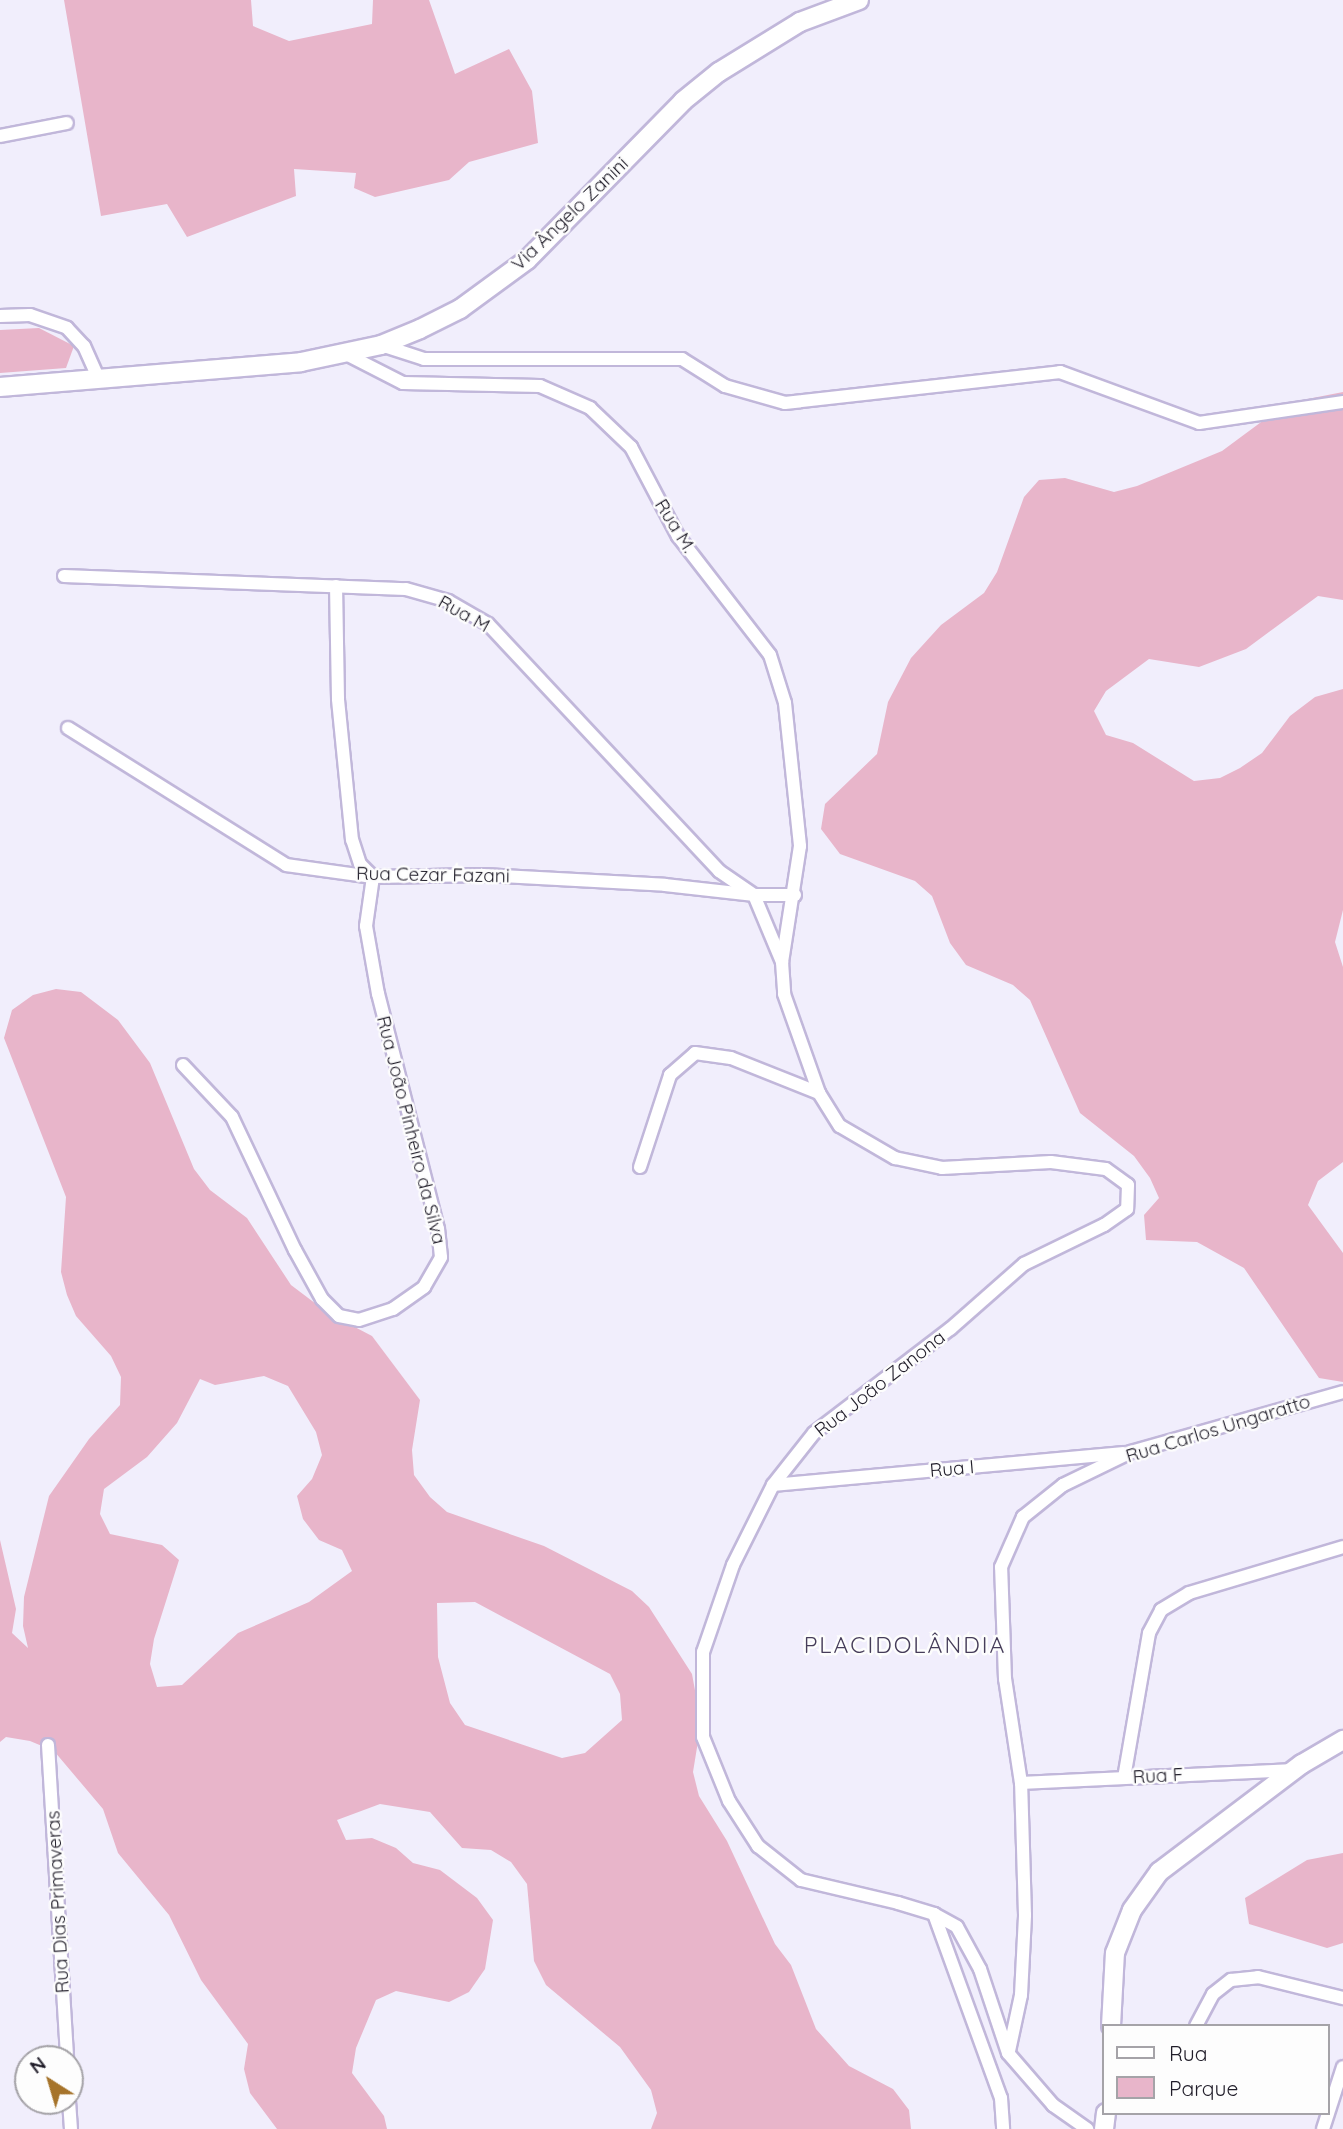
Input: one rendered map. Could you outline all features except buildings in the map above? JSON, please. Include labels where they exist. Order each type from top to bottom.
[{"type":"street","name":"Via Ângelo Zanini","points":[[0,387],[301,362],[381,345],[460,309],[527,260],[683,101],[719,72],[790,27],[859,0]]},
{"type":"street","points":[[0,136],[67,123]]},
{"type":"street","points":[[0,316],[30,314],[67,328],[84,346],[99,380]]},
{"type":"street","points":[[381,345],[424,359],[682,359],[725,386],[785,403],[1060,372],[1199,423],[1343,402]]},
{"type":"street","name":"Rua M.","points":[[346,354],[403,383],[540,386],[590,408],[631,447],[678,536],[770,654],[786,716],[800,846],[795,895]]},
{"type":"street","name":"Rua M","points":[[64,576],[406,589],[448,601],[488,624],[719,871],[754,895]]},
{"type":"street","points":[[336,586],[338,699],[352,840],[360,864],[373,877]]},
{"type":"street","name":"Rua Cezar Fazani","points":[[68,727],[271,859],[373,877],[509,877],[665,885],[754,895]]},
{"type":"street","name":"Rua João Pinheiro da Silva","points":[[183,1065],[232,1117],[295,1250],[322,1299],[339,1315],[359,1320],[393,1309],[424,1287],[441,1257],[438,1229],[378,994],[366,926],[373,877]]},
{"type":"street","points":[[782,962],[754,895],[795,895]]},
{"type":"street","name":"Rua João Zanona","points":[[795,895],[782,962],[784,994],[818,1093],[840,1126],[895,1158],[942,1168],[1051,1162],[1106,1168],[1128,1185],[1127,1209],[1104,1225],[1024,1264],[950,1329],[814,1433],[773,1485],[733,1565],[703,1652],[703,1737],[729,1801],[758,1846],[802,1880],[934,1914],[957,1927],[980,1969],[1008,2053],[1053,2105],[1087,2129]]},
{"type":"street","points":[[640,1167],[670,1075],[695,1053],[723,1055],[818,1093]]},
{"type":"street","name":"Rua Carlos Ungaratto","points":[[1008,2053],[1021,1995],[1025,1915],[1021,1783],[1005,1679],[1001,1567],[1023,1517],[1063,1485],[1131,1452],[1343,1392]]},
{"type":"street","name":"Rua I","points":[[773,1485],[1131,1452]]},
{"type":"street","points":[[1124,1778],[1149,1633],[1161,1610],[1189,1593],[1343,1547]]},
{"type":"street","points":[[1111,2024],[1115,1952],[1132,1910],[1158,1872],[1295,1770],[1343,1740]]},
{"type":"street","name":"Rua Dias Primaveras","points":[[48,1745],[66,2045]]},
{"type":"street","name":"Rua F","points":[[1021,1783],[1295,1770]]},
{"type":"street","points":[[934,1914],[1001,2098],[1003,2129]]},
{"type":"street","points":[[1197,2024],[1213,1994],[1231,1980],[1258,1977],[1343,1998]]},
{"type":"street","points":[[1329,2110],[1343,2067]]},
{"type":"green space","points":[[64,0],[251,0],[253,26],[289,41],[372,24],[373,0],[429,0],[455,74],[509,49],[532,91],[538,143],[469,162],[449,180],[375,197],[354,188],[356,173],[294,169],[296,196],[187,237],[167,204],[101,216]]},
{"type":"green space","points":[[39,328],[74,346],[66,368],[0,373],[0,330]]},
{"type":"green space","points":[[1343,392],[1343,600],[1318,596],[1246,649],[1199,667],[1149,659],[1106,691],[1094,711],[1106,735],[1133,743],[1194,781],[1220,778],[1240,768],[1262,753],[1290,716],[1315,697],[1343,689],[1343,910],[1335,942],[1343,967],[1343,1162],[1318,1181],[1308,1205],[1343,1253],[1343,1382],[1319,1378],[1244,1268],[1197,1242],[1146,1240],[1144,1215],[1159,1198],[1150,1178],[1134,1156],[1080,1113],[1030,1000],[1013,985],[966,965],[950,943],[932,896],[915,881],[840,854],[821,829],[825,804],[877,754],[888,702],[911,658],[941,625],[984,593],[997,572],[1024,497],[1039,480],[1065,478],[1114,492],[1137,486],[1222,451],[1287,403]]},
{"type":"green space","points":[[56,989],[81,992],[118,1020],[150,1063],[194,1169],[210,1190],[247,1218],[291,1285],[328,1313],[372,1336],[420,1400],[412,1450],[414,1475],[430,1497],[447,1512],[544,1546],[632,1591],[649,1607],[692,1674],[701,1723],[693,1772],[699,1796],[727,1841],[775,1944],[791,1965],[816,2029],[849,2066],[893,2089],[909,2110],[911,2129],[651,2129],[657,2113],[651,2090],[620,2047],[546,1985],[534,1961],[527,1884],[511,1862],[491,1850],[462,1848],[430,1812],[380,1804],[337,1820],[346,1840],[372,1838],[396,1848],[413,1863],[440,1870],[477,1898],[493,1920],[485,1969],[469,1992],[449,2002],[396,1991],[376,2000],[356,2048],[352,2073],[384,2116],[387,2129],[277,2129],[250,2093],[244,2069],[248,2044],[201,1980],[169,1915],[118,1853],[103,1809],[54,1751],[30,1741],[6,1737],[0,1742],[0,1540],[16,1609],[12,1633],[28,1648],[23,1626],[24,1597],[49,1496],[89,1439],[120,1405],[121,1377],[111,1356],[76,1316],[67,1295],[61,1272],[66,1197],[4,1038],[12,1010],[33,995]],"holes":[[[264,1376],[288,1386],[316,1432],[322,1455],[312,1479],[297,1496],[303,1519],[319,1540],[342,1550],[352,1571],[309,1602],[238,1633],[182,1685],[157,1687],[150,1664],[154,1639],[179,1560],[162,1545],[110,1534],[100,1514],[104,1489],[147,1457],[177,1423],[200,1379],[215,1385]],[[475,1602],[610,1674],[620,1694],[622,1720],[585,1753],[562,1758],[465,1725],[450,1703],[438,1657],[437,1603]]]},
{"type":"green space","points":[[1343,1853],[1343,1943],[1327,1948],[1249,1924],[1245,1898],[1307,1860]]},
{"type":"district","name":"PLACIDOLÂNDIA","points":[[905,1645]]}]
